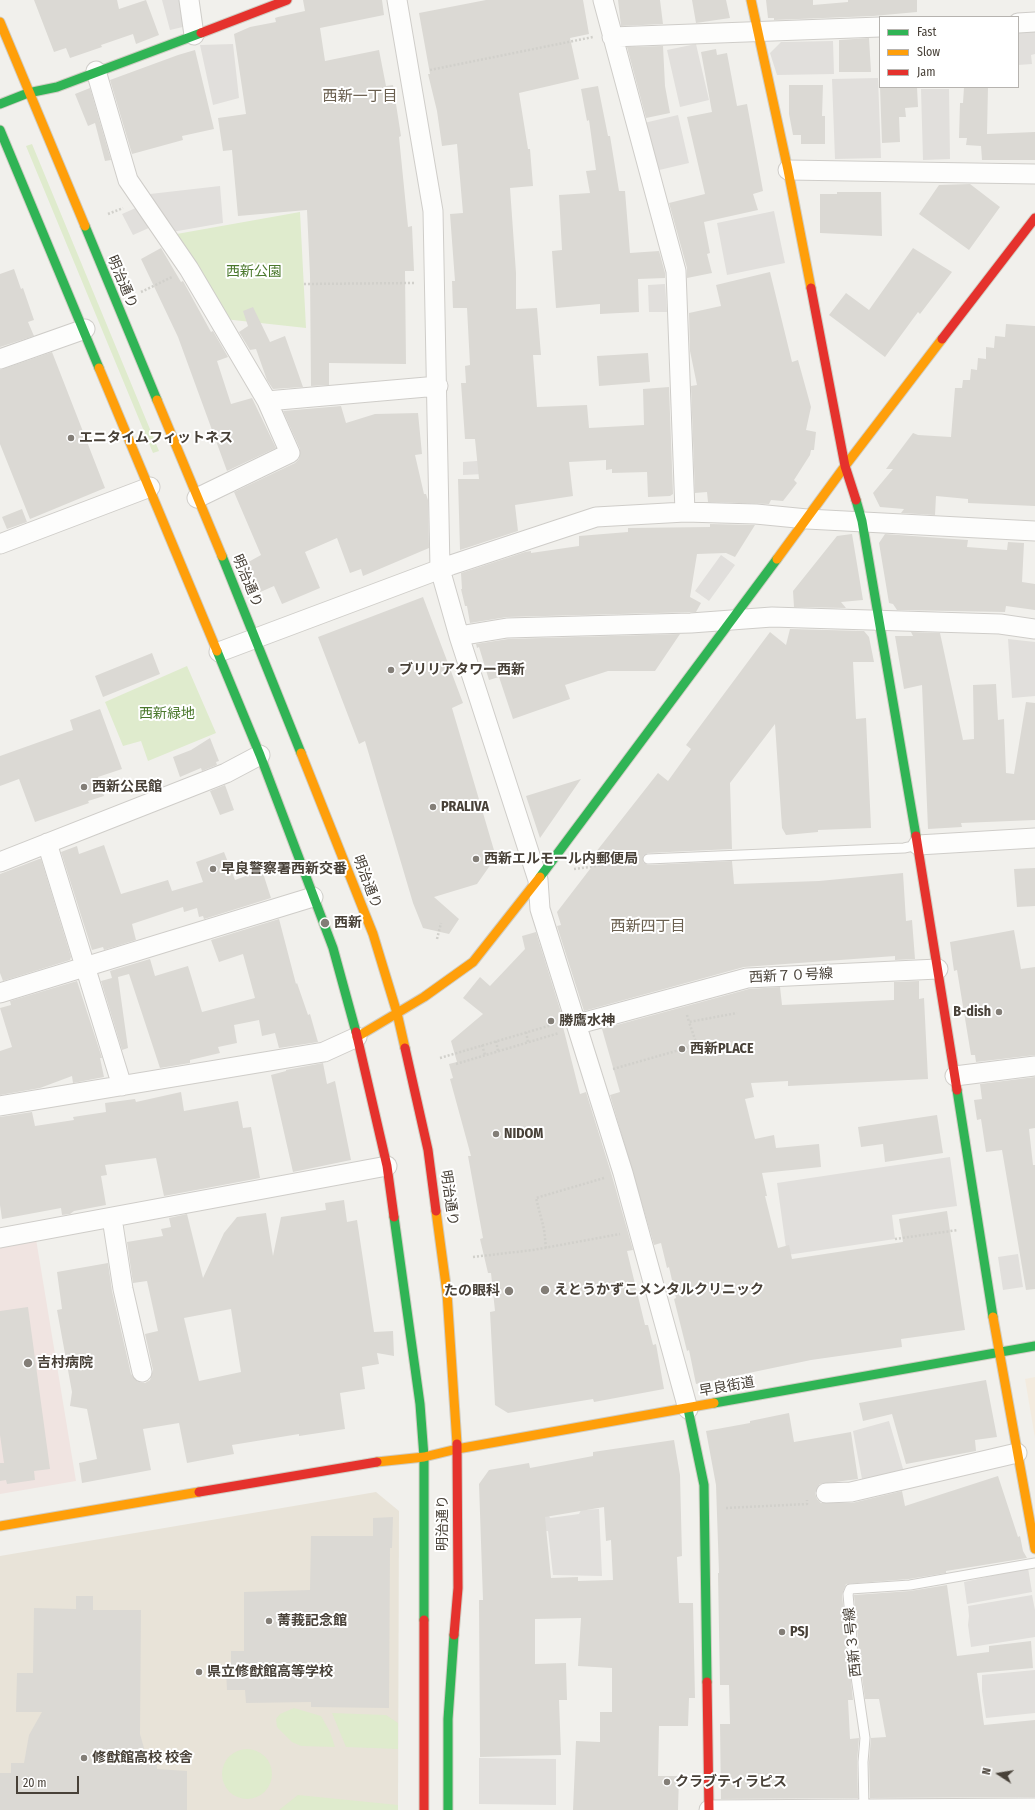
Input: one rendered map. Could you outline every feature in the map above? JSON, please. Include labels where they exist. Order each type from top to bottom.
[{"type":"street","points":[[189,0],[194,35]]},
{"type":"street","points":[[0,104],[28,93],[56,86],[287,0]]},
{"type":"street","points":[[397,0],[433,211],[438,386],[440,569],[459,636],[538,880],[540,909],[567,1026],[623,1173],[688,1408],[704,1485],[709,1810],[1035,1808]]},
{"type":"street","points":[[603,0],[676,271],[685,512]]},
{"type":"street","points":[[751,0],[788,170],[845,466],[862,521],[878,621],[918,845],[999,1352],[1035,1549]]},
{"type":"street","name":"明治通り","points":[[0,22],[28,93],[256,638],[373,934],[397,1013],[428,1150],[439,1229],[447,1293],[457,1448],[458,1588],[448,1719],[448,1810]]},
{"type":"street","points":[[1019,23],[1035,22]]},
{"type":"street","points":[[612,37],[879,27]]},
{"type":"street","points":[[96,71],[128,180],[189,269],[267,401],[290,453],[197,498]]},
{"type":"street","name":"明治通り","points":[[0,130],[85,329],[219,652],[260,755],[333,948],[356,1037],[387,1166],[420,1404],[424,1457],[424,1810]]},
{"type":"street","points":[[788,170],[1035,174]]},
{"type":"street","points":[[0,1106],[324,1052],[356,1037],[424,997],[473,962],[538,880],[734,619],[845,466],[1035,218]]},
{"type":"street","points":[[0,359],[85,329]]},
{"type":"street","points":[[267,401],[438,386]]},
{"type":"street","points":[[0,544],[150,486]]},
{"type":"street","points":[[219,652],[440,569],[596,517],[685,512],[756,514],[807,519],[1035,531]]},
{"type":"street","points":[[459,636],[507,628],[691,623],[772,617],[1000,624],[1035,629]]},
{"type":"street","points":[[0,862],[226,773],[260,755]]},
{"type":"street","points":[[918,845],[1035,838]]},
{"type":"street","points":[[47,843],[122,1086]]},
{"type":"street","points":[[0,992],[313,897]]},
{"type":"street","name":"西新７０号線","points":[[567,1026],[746,978],[938,969]]},
{"type":"street","points":[[955,1076],[1035,1066]]},
{"type":"street","points":[[0,1238],[387,1166]]},
{"type":"street","points":[[112,1218],[123,1289],[142,1372]]},
{"type":"street","name":"早良街道","points":[[0,1526],[396,1459],[424,1457],[457,1448],[1035,1346]]},
{"type":"street","points":[[826,1493],[851,1492],[1018,1453]]},
{"type":"lane","points":[[648,860],[904,848],[918,845]]},
{"type":"lane","name":"西新３号線","points":[[864,1809],[863,1762],[865,1738],[854,1663],[848,1594],[850,1589],[910,1585],[1035,1563]]},
{"type":"path","points":[[426,70],[589,37],[612,37]]},
{"type":"path","points":[[141,292],[189,269]]},
{"type":"path","points":[[304,284],[416,283]]},
{"type":"path","points":[[573,869],[648,860]]},
{"type":"path","points":[[437,939],[441,923]]},
{"type":"path","points":[[613,1069],[697,1045],[681,996]]},
{"type":"path","points":[[689,1022],[737,1013]]},
{"type":"path","points":[[440,1058],[526,1032],[567,1026]]},
{"type":"path","points":[[456,1064],[528,1042],[567,1026]]},
{"type":"path","points":[[526,1032],[528,1042]]},
{"type":"path","points":[[496,1041],[498,1051]]},
{"type":"path","points":[[482,1045],[485,1055]]},
{"type":"path","points":[[546,1248],[544,1229],[536,1198],[623,1173]]},
{"type":"path","points":[[473,1257],[546,1248],[639,1229]]},
{"type":"path","points":[[895,1239],[960,1230]]},
{"type":"path","points":[[704,1510],[806,1504],[806,1495],[826,1493]]},
{"type":"shaded area","points":[[162,0],[185,0],[187,26],[170,30]]},
{"type":"shaded area","points":[[1019,32],[1035,32],[1035,54],[1031,55],[1032,64],[1019,65]]},
{"type":"shaded area","points":[[833,41],[834,74],[777,75],[770,53],[781,42]]},
{"type":"shaded area","points":[[233,44],[239,98],[213,105],[200,45]]},
{"type":"shaded area","points":[[696,44],[709,100],[680,107],[667,50]]},
{"type":"shaded area","points":[[878,78],[881,158],[835,159],[832,79]]},
{"type":"shaded area","points":[[921,89],[949,89],[950,159],[923,160]]},
{"type":"shaded area","points":[[678,115],[689,163],[655,171],[644,123]]},
{"type":"shaded area","points":[[220,186],[223,223],[172,232],[150,194]]},
{"type":"shaded area","points":[[138,207],[151,227],[133,235],[122,214]]},
{"type":"shaded area","points":[[774,211],[785,263],[727,275],[717,223]]},
{"type":"shaded area","points":[[665,284],[667,312],[649,312],[648,285]]},
{"type":"shaded area","points":[[504,459],[505,473],[463,475],[463,462]]},
{"type":"shaded area","points":[[721,555],[735,565],[709,601],[695,591]]},
{"type":"shaded area","points":[[1008,639],[1035,642],[1035,696],[1012,698]]},
{"type":"shaded area","points":[[950,1157],[957,1206],[892,1215],[895,1239],[787,1255],[777,1183]]},
{"type":"shaded area","name":"吉村病院","points":[[36,1239],[76,1481],[0,1494],[0,1245]]},
{"type":"shaded area","points":[[1018,1254],[1023,1287],[1003,1290],[998,1257]]},
{"type":"shaded area","points":[[1035,1377],[1035,1438],[1025,1379]]},
{"type":"shaded area","points":[[889,1421],[904,1472],[862,1479],[853,1431]]},
{"type":"shaded area","name":"県立修猷館高等学校","points":[[376,1492],[399,1511],[398,1810],[0,1810],[0,1556]]},
{"type":"shaded area","points":[[599,1509],[602,1576],[553,1575],[548,1531],[522,1533],[548,1512],[550,1518],[579,1514],[581,1510]]},
{"type":"shaded area","points":[[1028,1568],[1032,1592],[967,1604],[964,1582]]},
{"type":"shaded area","points":[[1032,1595],[1035,1610],[1035,1637],[971,1647],[968,1625],[968,1606]]},
{"type":"shaded area","points":[[1035,1670],[1035,1713],[986,1718],[982,1691],[982,1675]]},
{"type":"shaded area","points":[[479,1758],[556,1759],[556,1805],[479,1804]]},
{"type":"green space","points":[[32,144],[159,451],[153,453],[26,146]]},
{"type":"green space","name":"西新公園","points":[[300,212],[306,328],[224,319],[171,235]]},
{"type":"green space","name":"西新緑地","points":[[187,666],[216,733],[148,761],[141,741],[123,746],[105,702]]},
{"type":"green space","points":[[294,1708],[321,1716],[330,1732],[335,1747],[301,1746],[292,1742],[277,1727],[276,1719],[280,1714]]},
{"type":"green space","points":[[332,1713],[386,1715],[398,1723],[398,1749],[346,1747]]},
{"type":"green space","points":[[247,1749],[256,1751],[267,1760],[272,1774],[270,1783],[261,1794],[247,1799],[238,1797],[227,1788],[222,1774],[224,1765],[233,1754]]},
{"type":"green space","points":[[298,1795],[398,1805],[398,1810],[279,1810]]},
{"type":"building","points":[[34,0],[117,0],[119,9],[146,0],[159,35],[136,44],[133,34],[70,58],[66,48],[54,52]]},
{"type":"building","points":[[303,0],[382,0],[384,15],[320,28],[325,61],[379,50],[386,86],[393,85],[401,136],[399,137],[408,227],[412,226],[414,271],[405,271],[406,364],[329,363],[329,385],[311,386],[310,275],[307,210],[238,216],[232,150],[223,151],[218,118],[246,114],[234,34],[250,27],[276,22],[275,18],[278,17],[305,11]]},
{"type":"building","points":[[486,0],[583,0],[589,34],[570,38],[579,79],[519,93],[528,149],[530,149],[533,186],[510,188],[516,273],[516,309],[537,308],[541,355],[533,355],[537,407],[587,405],[589,428],[644,425],[643,389],[669,387],[673,494],[670,496],[648,497],[647,472],[612,473],[612,469],[606,470],[606,460],[569,462],[573,496],[515,505],[518,531],[460,550],[458,479],[479,479],[475,439],[465,439],[461,383],[466,383],[465,366],[470,365],[467,308],[453,308],[452,281],[455,281],[450,214],[463,213],[457,144],[442,146],[437,111],[428,74],[430,74],[419,13]]},
{"type":"building","points":[[618,0],[660,0],[663,24],[621,26]]},
{"type":"building","points":[[692,0],[726,0],[730,18],[696,23]]},
{"type":"building","points":[[766,0],[813,0],[813,5],[848,2],[848,0],[917,0],[917,12],[873,16],[774,20],[774,18],[768,18]]},
{"type":"building","points":[[869,38],[871,72],[839,72],[839,40]]},
{"type":"building","points":[[663,46],[665,86],[670,113],[646,118],[627,47]]},
{"type":"building","points":[[716,49],[717,55],[727,53],[737,106],[747,104],[763,191],[753,194],[758,210],[704,222],[710,253],[707,254],[712,273],[687,278],[687,268],[669,203],[705,194],[687,117],[712,112],[701,52]]},
{"type":"building","points":[[195,50],[214,129],[182,136],[183,140],[132,154],[110,80]]},
{"type":"building","points":[[789,85],[823,85],[822,116],[825,116],[825,144],[801,144],[801,135],[793,135],[789,114]]},
{"type":"building","points":[[598,86],[608,136],[610,136],[619,191],[625,191],[630,253],[659,251],[665,273],[665,278],[638,279],[639,312],[600,314],[600,304],[556,308],[552,251],[562,250],[559,195],[590,193],[586,171],[596,170],[589,120],[587,121],[581,89]]},
{"type":"building","points":[[90,88],[111,160],[105,161],[95,123],[88,126],[75,94]]},
{"type":"building","points":[[880,88],[917,88],[918,107],[905,108],[906,117],[899,117],[900,142],[882,143]]},
{"type":"building","points":[[964,88],[988,88],[987,134],[1035,132],[1035,160],[982,160],[981,146],[966,145],[967,138],[959,138],[960,103],[963,103]]},
{"type":"building","points":[[970,184],[1000,207],[969,250],[919,214],[939,185]]},
{"type":"building","points":[[837,192],[881,192],[882,236],[820,233],[820,194],[837,194]]},
{"type":"building","points":[[161,248],[181,282],[183,281],[211,332],[213,331],[228,357],[217,361],[231,404],[252,398],[276,448],[227,471],[178,337],[141,259]]},
{"type":"building","points":[[913,248],[952,272],[920,314],[918,312],[885,357],[829,315],[846,293],[869,310]]},
{"type":"building","points":[[14,269],[21,289],[23,288],[34,320],[28,322],[34,336],[0,347],[0,274]]},
{"type":"building","points":[[770,272],[792,362],[798,360],[811,407],[806,430],[816,432],[814,450],[811,450],[810,455],[794,480],[797,483],[783,501],[771,500],[769,504],[708,502],[707,492],[695,493],[691,386],[697,385],[690,351],[689,313],[721,306],[716,285]]},
{"type":"building","points":[[253,307],[270,342],[285,336],[303,387],[273,389],[267,380],[256,349],[250,350],[239,332],[248,326],[243,311]]},
{"type":"building","points":[[1006,324],[1035,326],[1035,506],[968,503],[968,499],[936,496],[935,515],[901,513],[904,509],[880,507],[873,493],[893,469],[886,469],[913,433],[918,435],[951,437],[955,388],[962,388],[963,380],[970,380],[971,369],[977,370],[978,358],[986,359],[986,347],[994,348],[995,336],[1005,337]]},
{"type":"building","points":[[52,352],[105,488],[30,519],[0,444],[0,370]]},
{"type":"building","points":[[648,353],[650,382],[599,386],[597,356]]},
{"type":"building","points":[[341,406],[346,423],[375,414],[418,413],[422,454],[415,455],[424,494],[426,494],[428,500],[429,548],[363,576],[361,569],[350,573],[337,538],[305,552],[320,588],[282,604],[274,586],[258,593],[243,565],[261,555],[234,492],[295,463],[299,459],[300,449],[283,411]]},
{"type":"building","points":[[22,509],[27,522],[7,529],[2,517]]},
{"type":"building","points":[[710,524],[755,525],[735,557],[726,553],[697,554],[690,597],[701,603],[696,612],[507,617],[470,623],[467,606],[465,606],[461,589],[461,573],[525,552],[531,551],[531,553],[579,546],[579,536],[628,532],[628,528],[710,527]]},
{"type":"building","points":[[852,534],[863,600],[841,602],[846,608],[794,607],[793,591],[837,536]]},
{"type":"building","points":[[885,534],[968,540],[967,547],[1007,550],[1008,542],[1024,543],[1022,582],[1035,584],[1035,610],[1006,606],[1005,612],[897,610],[893,604],[889,603],[879,543]]},
{"type":"building","points":[[423,597],[463,703],[452,708],[496,857],[477,884],[434,897],[459,919],[449,934],[423,928],[413,903],[365,741],[359,744],[318,637]]},
{"type":"building","points":[[790,629],[864,631],[869,637],[874,662],[853,662],[856,719],[866,718],[871,828],[818,830],[818,832],[786,835],[782,828],[775,724],[730,783],[732,849],[648,853],[643,856],[643,862],[648,865],[732,861],[734,884],[819,881],[903,873],[906,921],[912,920],[915,959],[895,960],[895,956],[744,967],[584,1011],[557,926],[561,925],[557,912],[600,856],[592,857],[658,773],[668,781],[691,749],[686,745],[770,632],[786,645]]},
{"type":"building","points":[[911,632],[940,633],[963,740],[974,739],[973,685],[996,684],[998,720],[1004,719],[1006,773],[1014,774],[1026,702],[1035,703],[1035,820],[961,823],[962,827],[928,829],[922,685],[904,689],[895,636],[913,636]]},
{"type":"building","points":[[680,634],[655,671],[608,671],[565,685],[570,699],[513,719],[499,677],[489,680],[479,647],[477,648],[476,644],[508,639]]},
{"type":"building","points":[[152,653],[160,674],[103,697],[95,676]]},
{"type":"building","points":[[100,709],[122,769],[98,777],[104,796],[88,801],[89,803],[35,822],[19,779],[0,786],[0,756],[73,730],[70,720]]},
{"type":"building","points":[[210,738],[219,761],[216,762],[217,765],[202,771],[201,768],[180,777],[173,757],[191,750]]},
{"type":"building","points":[[581,779],[540,838],[526,796]]},
{"type":"building","points":[[225,785],[234,810],[220,815],[210,791]]},
{"type":"building","points":[[104,845],[121,894],[168,880],[172,891],[203,882],[196,862],[224,852],[235,880],[262,870],[271,898],[204,919],[203,916],[199,917],[197,908],[184,912],[183,907],[132,924],[136,940],[104,950],[103,947],[92,950],[61,852],[77,846],[79,854]]},
{"type":"building","points":[[41,859],[71,957],[70,960],[3,981],[0,973],[0,874]]},
{"type":"building","points":[[1035,868],[1035,906],[1017,907],[1014,869]]},
{"type":"building","points":[[279,919],[296,984],[297,983],[308,1015],[310,1014],[318,1042],[279,1048],[275,1033],[262,1036],[259,1020],[234,1025],[237,1043],[218,1047],[220,1053],[190,1060],[190,1063],[160,1068],[129,974],[118,977],[128,1048],[122,1050],[101,981],[112,978],[110,971],[150,959],[155,976],[188,966],[202,1012],[255,998],[243,954],[219,962],[211,940]]},
{"type":"building","name":"B-dish","points":[[1014,930],[1021,969],[1035,967],[1035,1055],[976,1062],[975,1055],[971,1055],[957,970],[954,971],[950,942]]},
{"type":"building","points":[[536,932],[564,1022],[562,1023],[580,1094],[586,1092],[633,1250],[627,1251],[645,1325],[648,1325],[653,1345],[656,1344],[664,1389],[594,1402],[593,1399],[508,1413],[495,1405],[490,1312],[495,1311],[491,1273],[488,1273],[480,1239],[483,1238],[468,1156],[471,1156],[450,1079],[453,1078],[449,1064],[457,1062],[451,1041],[483,1014],[463,998],[480,977],[490,986],[525,949],[522,936]]},
{"type":"building","points":[[77,981],[102,1058],[100,1058],[104,1077],[73,1083],[72,1076],[40,1088],[0,1095],[0,1051],[12,1047],[0,1008],[11,1005],[10,1001]]},
{"type":"building","points":[[919,981],[919,999],[924,998],[928,1079],[788,1086],[788,1081],[751,1083],[754,1097],[745,1099],[755,1139],[774,1135],[776,1148],[819,1144],[821,1167],[762,1173],[767,1196],[765,1196],[778,1248],[789,1245],[792,1259],[903,1242],[899,1219],[947,1211],[965,1330],[901,1339],[902,1347],[811,1360],[696,1384],[689,1350],[687,1351],[674,1299],[676,1298],[669,1267],[667,1268],[661,1243],[654,1245],[610,1095],[620,1092],[602,1029],[749,989],[780,987],[782,1005],[894,1000],[894,982]]},
{"type":"building","points":[[323,1063],[327,1084],[335,1081],[351,1160],[293,1172],[271,1075],[286,1070]]},
{"type":"building","points":[[1035,1077],[1035,1128],[1029,1129],[1033,1165],[1035,1165],[1035,1289],[1026,1290],[1002,1150],[986,1152],[981,1119],[977,1120],[974,1100],[982,1099],[980,1084]]},
{"type":"building","points":[[181,1092],[184,1111],[238,1101],[243,1128],[251,1127],[260,1178],[164,1196],[156,1158],[105,1165],[107,1175],[101,1176],[106,1205],[74,1211],[70,1214],[62,1215],[61,1208],[2,1219],[0,1205],[0,1117],[32,1112],[35,1126],[74,1120],[73,1117],[106,1112],[105,1103],[135,1099],[136,1102]]},
{"type":"building","points":[[937,1115],[943,1153],[885,1162],[883,1144],[861,1147],[858,1127]]},
{"type":"building","points":[[344,1200],[347,1222],[357,1220],[374,1332],[393,1331],[394,1356],[377,1353],[379,1364],[362,1367],[365,1389],[340,1393],[345,1429],[299,1436],[299,1434],[232,1445],[234,1454],[187,1463],[179,1423],[143,1429],[151,1470],[82,1483],[79,1463],[97,1459],[87,1409],[70,1406],[72,1392],[57,1310],[62,1309],[57,1272],[108,1263],[112,1291],[131,1374],[138,1382],[145,1383],[150,1380],[153,1370],[145,1334],[158,1331],[147,1281],[133,1283],[127,1242],[163,1236],[161,1229],[171,1227],[169,1218],[187,1214],[203,1278],[224,1233],[237,1217],[266,1213],[273,1256],[281,1217],[326,1210],[325,1203]],"holes":[[[231,1309],[241,1372],[199,1381],[184,1318]]]},
{"type":"building","points":[[28,1307],[50,1469],[34,1471],[35,1480],[7,1484],[6,1480],[0,1481],[0,1463],[4,1463],[0,1435],[0,1311]]},
{"type":"building","points":[[986,1380],[997,1437],[975,1440],[976,1451],[906,1464],[892,1414],[863,1421],[859,1403]]},
{"type":"building","points":[[789,1413],[794,1442],[851,1432],[858,1479],[820,1484],[815,1493],[817,1499],[821,1503],[852,1503],[902,1491],[905,1506],[998,1476],[1018,1537],[1020,1536],[1023,1551],[1027,1558],[946,1571],[946,1573],[909,1579],[846,1584],[842,1595],[853,1700],[848,1700],[850,1739],[859,1738],[857,1762],[858,1798],[721,1799],[720,1724],[730,1724],[729,1685],[720,1685],[719,1573],[716,1485],[706,1431],[750,1423],[750,1421]]},
{"type":"building","points":[[674,1440],[680,1475],[682,1556],[677,1557],[679,1603],[693,1603],[695,1698],[689,1698],[688,1726],[659,1726],[658,1776],[679,1776],[678,1810],[573,1810],[576,1741],[600,1742],[600,1712],[612,1712],[612,1668],[578,1666],[581,1618],[535,1619],[535,1664],[566,1663],[567,1700],[559,1700],[561,1755],[480,1757],[479,1600],[483,1600],[479,1484],[489,1470],[529,1463],[530,1468],[593,1456],[593,1452]],"holes":[[[604,1507],[606,1541],[611,1540],[613,1580],[578,1581],[578,1577],[551,1578],[545,1517]]]},
{"type":"building","points":[[393,1517],[392,1548],[390,1548],[389,1708],[311,1707],[311,1702],[246,1703],[245,1690],[227,1690],[226,1671],[231,1671],[231,1651],[244,1651],[244,1592],[310,1590],[311,1536],[373,1536],[373,1518]]},
{"type":"building","points":[[947,1585],[957,1656],[989,1652],[989,1646],[1031,1641],[1033,1668],[977,1673],[984,1725],[1035,1720],[1035,1797],[870,1798],[869,1762],[871,1738],[886,1737],[879,1699],[865,1699],[854,1595],[910,1591]]},
{"type":"building","points":[[76,1596],[93,1596],[93,1610],[141,1610],[140,1734],[146,1762],[157,1762],[157,1769],[187,1771],[187,1810],[0,1810],[0,1773],[11,1773],[11,1763],[24,1763],[29,1735],[42,1712],[16,1712],[17,1673],[33,1673],[34,1608],[76,1609]]},
{"type":"traffic: fast","points":[[0,104],[28,93],[57,87],[201,33]]},
{"type":"traffic: fast","points":[[0,130],[99,368]]},
{"type":"traffic: fast","points":[[85,226],[157,400]]},
{"type":"traffic: fast","points":[[856,500],[862,521],[916,836]]},
{"type":"traffic: fast","points":[[222,556],[301,753]]},
{"type":"traffic: fast","points":[[540,877],[777,559]]},
{"type":"traffic: fast","points":[[217,651],[260,755],[333,948],[356,1032]]},
{"type":"traffic: fast","points":[[957,1090],[993,1317]]},
{"type":"traffic: fast","points":[[394,1217],[420,1404],[424,1457],[424,1620]]},
{"type":"traffic: fast","points":[[714,1403],[1035,1346]]},
{"type":"traffic: fast","points":[[688,1409],[704,1485],[707,1682]]},
{"type":"traffic: fast","points":[[448,1810],[448,1719],[454,1635]]},
{"type":"traffic: slow","points":[[751,0],[788,170],[811,288]]},
{"type":"traffic: slow","points":[[0,22],[85,226]]},
{"type":"traffic: slow","points":[[777,559],[845,466],[942,339]]},
{"type":"traffic: slow","points":[[99,368],[217,651]]},
{"type":"traffic: slow","points":[[157,400],[222,556]]},
{"type":"traffic: slow","points":[[301,753],[373,934],[397,1013],[405,1048]]},
{"type":"traffic: slow","points":[[357,1037],[424,997],[473,962],[540,877]]},
{"type":"traffic: slow","points":[[436,1211],[447,1293],[457,1444]]},
{"type":"traffic: slow","points":[[993,1317],[1035,1549]]},
{"type":"traffic: slow","points":[[377,1462],[424,1457],[457,1449],[714,1403]]},
{"type":"traffic: slow","points":[[0,1526],[199,1492]]},
{"type":"traffic: jam","points":[[201,33],[287,0]]},
{"type":"traffic: jam","points":[[942,339],[1035,218]]},
{"type":"traffic: jam","points":[[811,288],[845,466],[856,500]]},
{"type":"traffic: jam","points":[[916,836],[957,1090]]},
{"type":"traffic: jam","points":[[356,1032],[387,1166],[394,1217]]},
{"type":"traffic: jam","points":[[405,1048],[428,1150],[436,1211]]},
{"type":"traffic: jam","points":[[454,1635],[458,1588],[457,1444]]},
{"type":"traffic: jam","points":[[199,1492],[377,1462]]},
{"type":"traffic: jam","points":[[424,1620],[424,1810]]},
{"type":"traffic: jam","points":[[707,1682],[709,1810]]},
{"type":"place","name":"エニタイムフィットネス","points":[[71,438]]},
{"type":"place","name":"ブリリアタワー西新","points":[[391,670]]},
{"type":"place","name":"西新公民館","points":[[84,787]]},
{"type":"place","name":"PRALIVA","points":[[433,807]]},
{"type":"place","name":"西新エルモール内郵便局","points":[[476,859]]},
{"type":"place","name":"早良警察署西新交番","points":[[213,869]]},
{"type":"place","name":"西新","points":[[325,923]]},
{"type":"place","name":"B-dish","points":[[999,1012]]},
{"type":"place","name":"勝鷹水神","points":[[551,1021]]},
{"type":"place","name":"西新PLACE","points":[[682,1049]]},
{"type":"place","name":"NIDOM","points":[[496,1134]]},
{"type":"place","name":"えとうかずこメンタルクリニック","points":[[545,1290]]},
{"type":"place","name":"たの眼科","points":[[509,1291]]},
{"type":"place","name":"吉村病院","points":[[28,1363]]},
{"type":"place","name":"菁莪記念館","points":[[269,1621]]},
{"type":"place","name":"PSJ","points":[[782,1632]]},
{"type":"place","name":"県立修猷館高等学校","points":[[199,1672]]},
{"type":"place","name":"修猷館高校 校舎","points":[[84,1758]]},
{"type":"place","name":"クラブティラピス","points":[[667,1782]]},
{"type":"district","name":"西新一丁目","points":[[360,97]]},
{"type":"district","name":"西新四丁目","points":[[648,927]]}]
